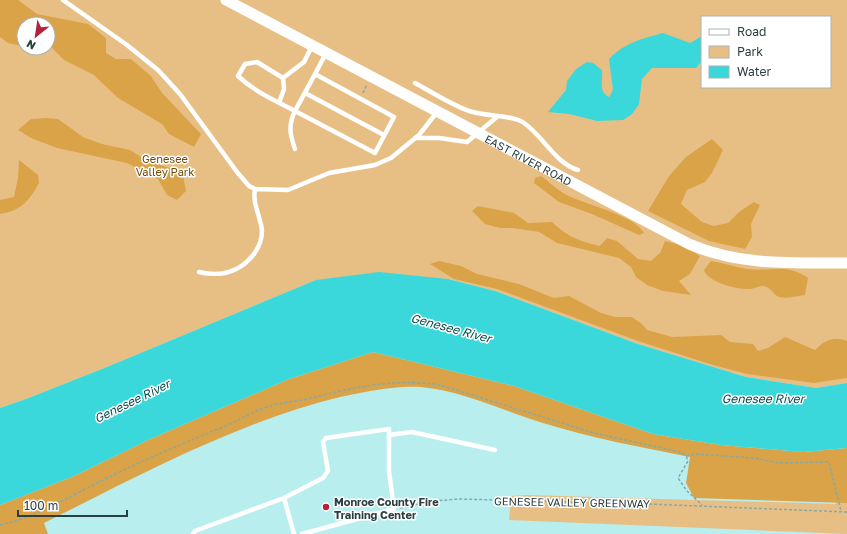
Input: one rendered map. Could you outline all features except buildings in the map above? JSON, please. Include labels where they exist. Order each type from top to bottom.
[{"type":"street","name":"EAST RIVER ROAD","points":[[226,0],[656,228],[705,251],[726,257],[754,262],[847,263]]},
{"type":"lane","points":[[63,0],[158,70],[180,94],[236,172],[254,189],[288,190],[329,172],[375,165],[391,158],[415,138],[437,112]]},
{"type":"lane","points":[[283,78],[304,62],[312,46]]},
{"type":"lane","points":[[295,149],[291,137],[290,125],[295,111],[326,53]]},
{"type":"lane","points":[[283,78],[257,62],[245,64],[238,76],[248,86],[269,99],[375,153],[394,116],[314,74]]},
{"type":"lane","points":[[279,103],[284,89],[283,78]]},
{"type":"lane","points":[[416,83],[471,112],[522,121],[543,139],[560,159],[571,168],[578,170]]},
{"type":"lane","points":[[305,93],[384,135]]},
{"type":"lane","points":[[415,138],[439,138],[467,142],[498,116]]},
{"type":"lane","points":[[199,272],[213,274],[232,272],[242,267],[255,252],[260,244],[262,232],[254,200],[254,189]]},
{"type":"lane","points":[[193,534],[195,531],[284,498],[323,478],[328,471],[323,442],[326,438],[389,429],[389,471],[394,509],[302,534]]},
{"type":"lane","points":[[389,435],[412,432],[495,450]]},
{"type":"lane","points":[[284,498],[294,534]]},
{"type":"path","points":[[686,456],[695,454],[754,458],[780,463],[829,462],[842,512]]},
{"type":"path","name":"GENESEE VALLEY GREENWAY","points":[[394,509],[425,502],[459,499],[663,504],[847,512]]},
{"type":"green space","name":"Genesee Valley Park","points":[[0,0],[847,0],[847,383],[816,388],[746,377],[638,344],[495,291],[448,279],[316,280],[107,367],[0,408]]},
{"type":"green space","points":[[527,495],[835,504],[841,497],[847,497],[847,534],[509,520],[511,496]]},
{"type":"shaded area","points":[[0,0],[18,0],[37,14],[47,16],[16,16],[16,45],[8,43],[0,37]]},
{"type":"shaded area","points":[[56,18],[88,24],[106,38],[106,53],[116,59],[131,59],[151,76],[162,93],[201,134],[194,147],[169,134],[162,124],[118,98],[94,75],[64,60],[56,52]]},
{"type":"shaded area","points":[[31,119],[58,119],[83,137],[102,144],[130,150],[146,160],[172,169],[183,175],[186,191],[177,200],[167,195],[158,179],[127,163],[57,148],[31,138],[18,130]]},
{"type":"shaded area","points":[[712,139],[723,150],[712,173],[705,182],[687,190],[681,204],[702,222],[714,226],[728,223],[739,212],[754,202],[760,205],[751,224],[752,237],[745,249],[709,241],[648,211],[669,176],[686,157]]},
{"type":"shaded area","points":[[19,160],[38,175],[39,183],[28,200],[19,208],[0,214],[0,200],[14,197],[18,178]]},
{"type":"shaded area","points":[[541,176],[565,194],[622,216],[639,227],[644,233],[639,235],[592,214],[559,202],[534,183],[535,178]]},
{"type":"shaded area","points":[[478,206],[514,213],[528,223],[552,222],[569,235],[600,246],[607,238],[617,241],[638,259],[651,261],[660,253],[665,241],[684,246],[700,256],[690,274],[679,281],[691,295],[663,291],[647,285],[636,277],[631,267],[619,258],[557,243],[539,232],[513,228],[500,228],[485,224],[472,211]]},
{"type":"shaded area","points":[[439,261],[461,266],[477,274],[519,284],[554,298],[569,296],[601,313],[615,317],[632,317],[642,324],[647,330],[672,337],[721,335],[730,342],[753,344],[758,351],[768,348],[785,337],[815,350],[826,341],[838,339],[847,341],[847,378],[814,383],[747,374],[713,365],[638,341],[497,289],[454,279],[430,264]]},
{"type":"shaded area","points":[[711,261],[748,269],[786,269],[800,273],[808,278],[805,295],[783,298],[777,296],[769,288],[764,286],[745,289],[731,287],[717,282],[706,274],[704,270]]},
{"type":"shaded area","points":[[373,352],[514,386],[653,434],[721,445],[803,452],[847,448],[847,503],[694,498],[686,483],[690,457],[579,433],[543,423],[468,397],[437,389],[402,387],[380,389],[340,397],[263,421],[226,436],[152,469],[44,523],[48,534],[0,534],[0,505],[74,476],[148,440],[289,379]]},
{"type":"water","points":[[663,33],[690,43],[701,37],[701,62],[696,68],[652,68],[642,79],[639,104],[632,114],[623,120],[597,121],[569,114],[548,112],[566,90],[567,81],[576,69],[587,62],[593,63],[602,70],[602,89],[603,92],[609,97],[613,90],[609,59],[615,53],[641,39]]},
{"type":"water","name":"Genesee River","points":[[379,272],[448,279],[495,291],[638,344],[746,377],[816,388],[847,383],[847,448],[803,452],[721,445],[653,434],[514,386],[373,352],[289,379],[148,440],[74,476],[0,505],[0,408],[107,367],[316,280]]},
{"type":"place","name":"Monroe County Fire Training Center","points":[[326,507]]}]
